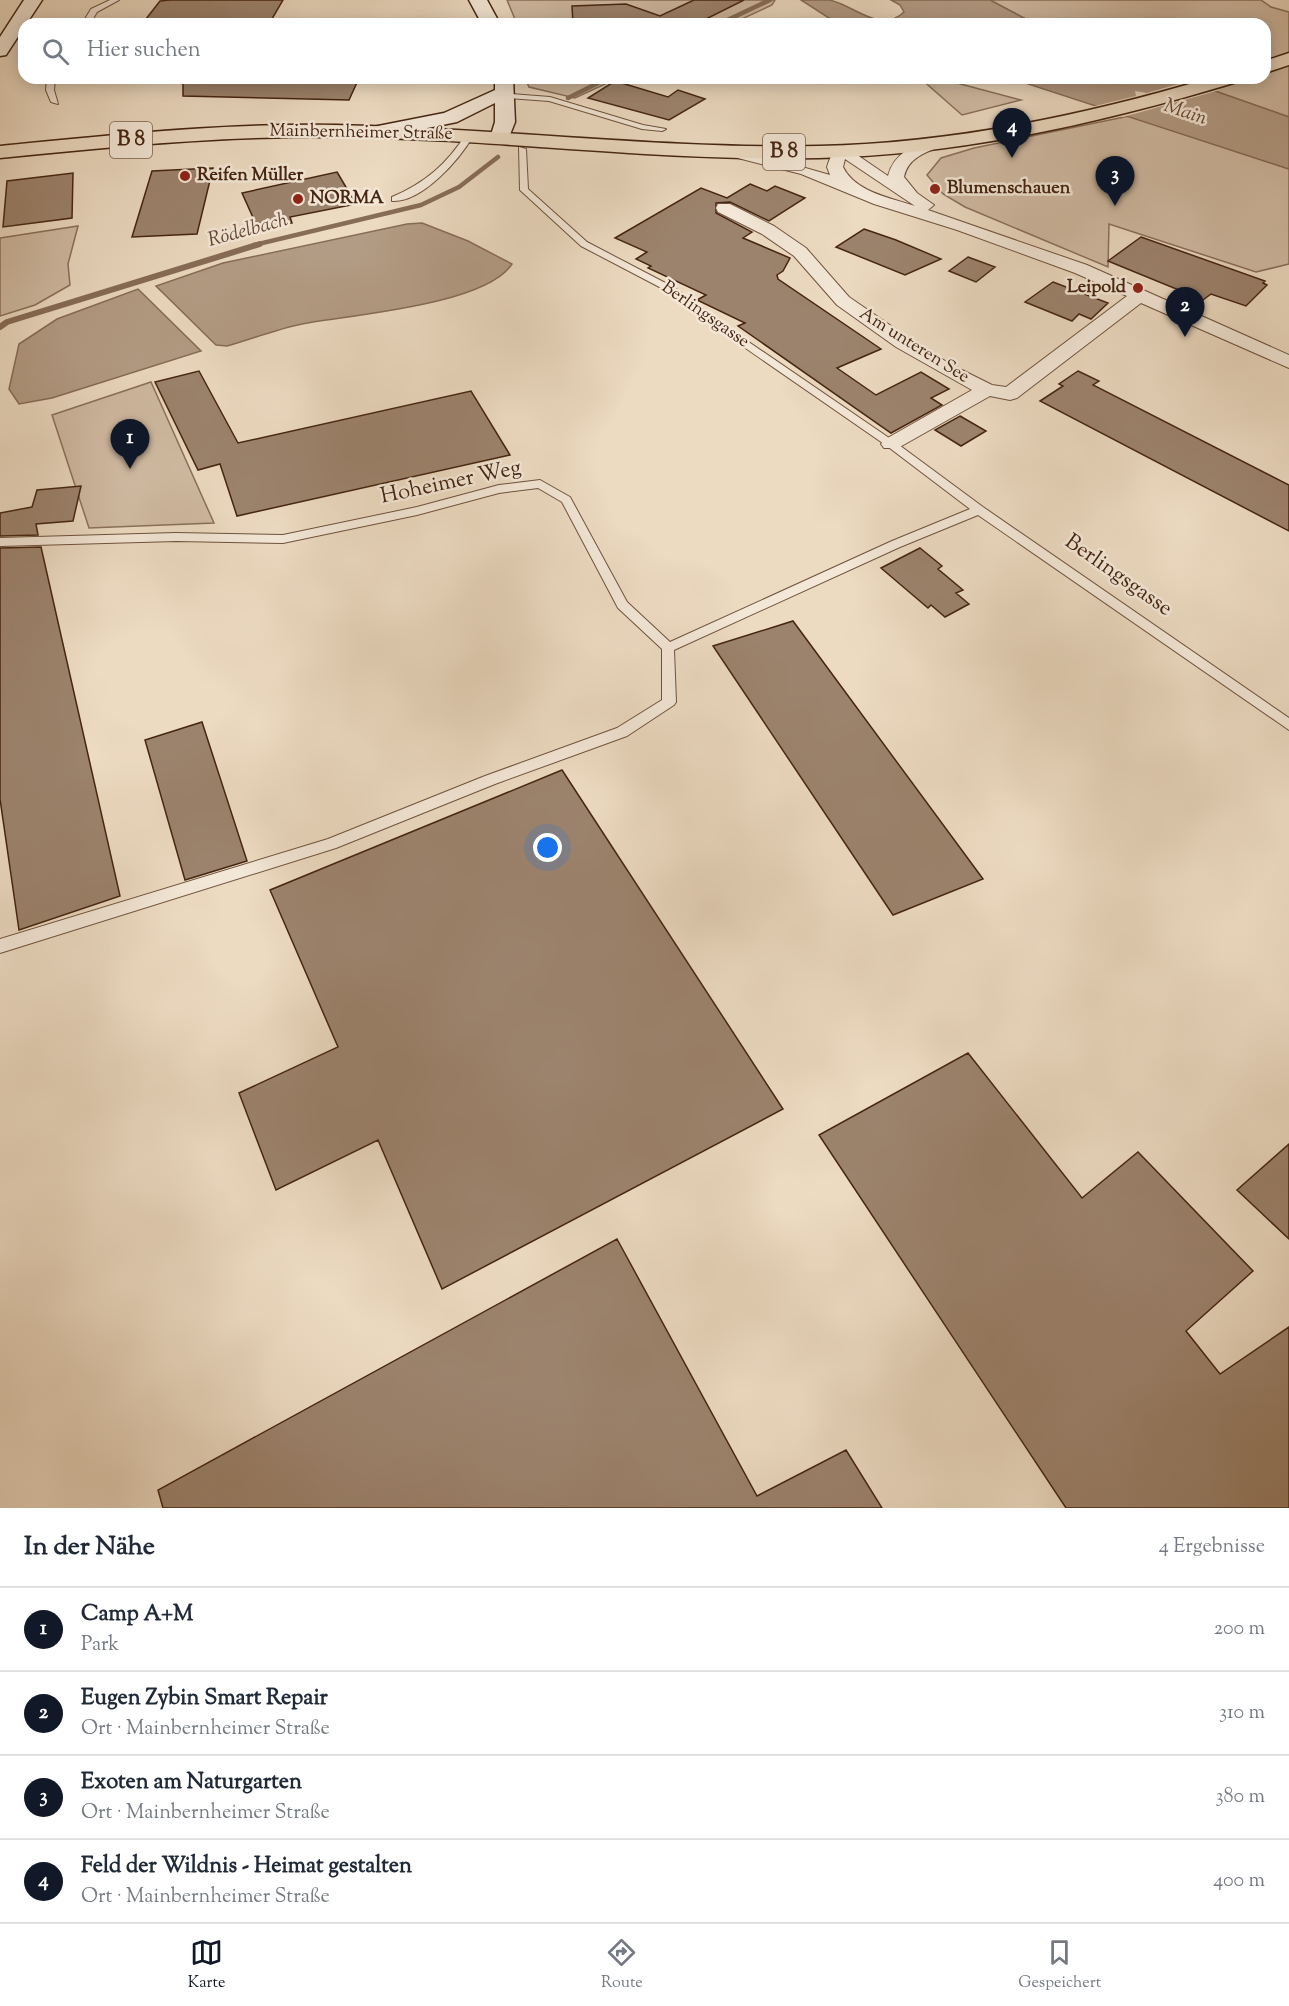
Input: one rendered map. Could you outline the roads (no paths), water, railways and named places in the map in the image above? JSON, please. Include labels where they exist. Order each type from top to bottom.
[{"type":"main road","points":[[477,0],[488,18]]},
{"type":"main road","points":[[488,0],[496,18]]},
{"type":"main road","points":[[24,18],[35,2]]},
{"type":"main road","points":[[0,51],[18,26]]},
{"type":"main road","points":[[1271,65],[1289,59]]},
{"type":"main road","name":"Mainbernheimer Straße","points":[[0,152],[224,132],[378,132],[723,150],[844,151],[937,143],[1054,123],[1144,104],[1210,84]]},
{"type":"main road","points":[[378,132],[450,118],[502,89]]},
{"type":"main road","points":[[469,136],[502,89]]},
{"type":"main road","points":[[500,138],[505,122],[502,89]]},
{"type":"street","name":"Mainbernheimer Straße","points":[[909,193],[896,178],[898,168],[909,155],[937,143]]},
{"type":"street","name":"Mainbernheimer Straße","points":[[723,150],[789,165],[900,207],[963,226],[1081,269],[1289,362]]},
{"type":"street","name":"Mainbernheimer Straße","points":[[844,151],[884,180],[963,226]]},
{"type":"street","points":[[844,151],[838,157],[835,167],[840,178],[853,189]]},
{"type":"street","name":"Am unteren See","points":[[724,208],[768,230],[800,252],[843,301],[903,343],[943,368],[987,390],[1010,394],[1141,294]]},
{"type":"street","points":[[891,444],[987,390]]},
{"type":"lane","points":[[90,18],[94,11],[115,0]]},
{"type":"lane","points":[[50,84],[50,90],[55,102]]},
{"type":"lane","points":[[502,89],[550,99],[642,128],[662,129]]},
{"type":"lane","points":[[395,199],[426,185],[439,175],[459,155],[469,136]]},
{"type":"lane","name":"Berlingsgasse","points":[[522,149],[524,190],[584,244],[672,290],[718,325],[891,444],[979,510],[1289,725]]},
{"type":"lane","name":"Hoheimer Weg","points":[[0,542],[176,537],[283,539],[417,511],[499,489],[540,484],[566,500],[622,605],[668,648]]},
{"type":"lane","points":[[0,946],[331,844],[490,780],[622,732],[669,702],[668,648],[896,544],[979,510]]},
{"type":"water","points":[[801,0],[829,0],[873,18],[829,18]]},
{"type":"water","points":[[891,0],[990,0],[1024,18],[895,18],[904,12],[900,5]]},
{"type":"water","name":"Main","points":[[1028,84],[1195,84],[1289,117],[1289,169]]},
{"type":"water","points":[[422,223],[468,241],[512,264],[497,278],[447,299],[383,312],[302,324],[227,346],[216,345],[156,286],[223,263],[407,224]]},
{"type":"water","points":[[138,289],[201,351],[52,398],[19,404],[9,389],[19,344],[57,319]]},
{"type":"waterway","name":"Rödelbach","points":[[732,18],[770,0]]},
{"type":"waterway","name":"Rödelbach","points":[[568,98],[596,84]]},
{"type":"waterway","name":"Rödelbach","points":[[254,245],[421,205],[459,187],[498,157]]},
{"type":"waterway","name":"Rödelbach","points":[[0,327],[7,322],[260,244]]},
{"type":"place","name":"Feld der Wildnis - Heimat gestalten","points":[[1012,158]]},
{"type":"place","name":"Reifen Müller","points":[[185,176]]},
{"type":"place","name":"Blumenschauen","points":[[935,189]]},
{"type":"place","name":"NORMA","points":[[298,199]]},
{"type":"place","name":"Exoten am Naturgarten","points":[[1115,206]]},
{"type":"place","name":"Leipold","points":[[1138,288]]},
{"type":"place","name":"Eugen Zybin Smart Repair","points":[[1185,337]]},
{"type":"place","name":"Camp A+M","points":[[130,469]]}]
